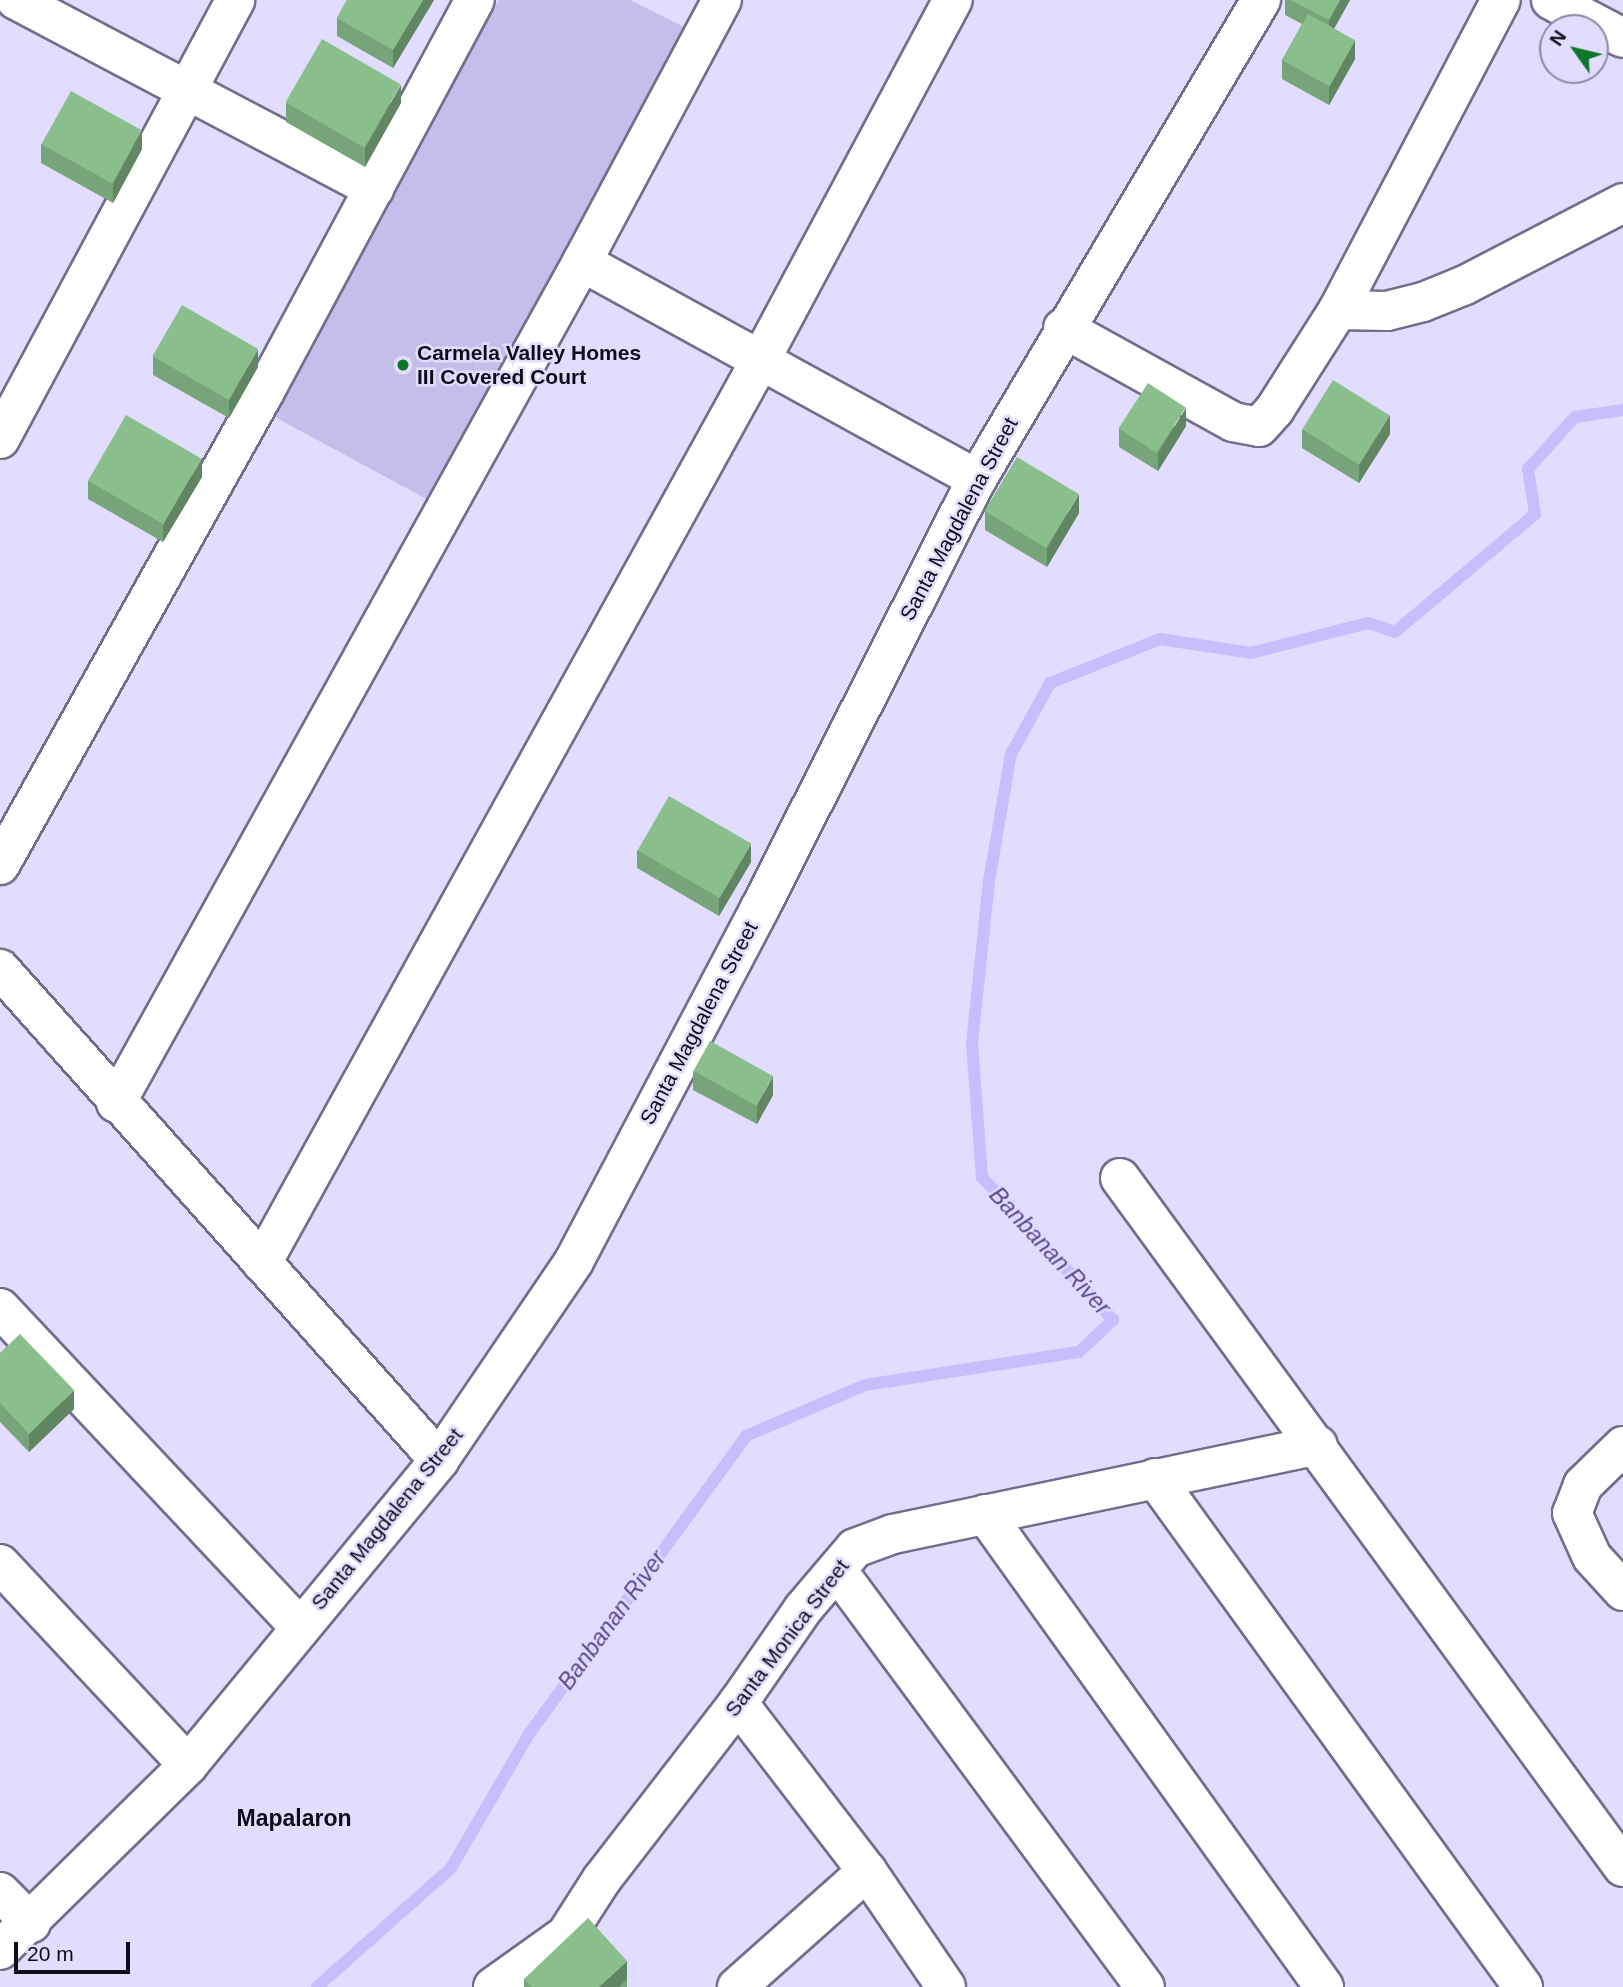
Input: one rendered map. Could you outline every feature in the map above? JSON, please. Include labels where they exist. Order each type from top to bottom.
[{"type":"street","points":[[16,0],[374,189]]},
{"type":"street","points":[[0,439],[235,0]]},
{"type":"street","points":[[0,864],[374,189],[475,0]]},
{"type":"street","points":[[116,1103],[582,262],[722,0]]},
{"type":"street","points":[[262,1263],[761,359],[953,0]]},
{"type":"street","name":"Santa Magdalena Street","points":[[0,1950],[31,1923],[188,1765],[439,1460],[574,1261],[761,906],[977,479],[1063,328],[1261,0]]},
{"type":"street","points":[[1063,328],[1233,422],[1259,427],[1275,410],[1338,310],[1501,0]]},
{"type":"street","points":[[1551,0],[1623,38]]},
{"type":"street","points":[[1338,310],[1387,312],[1423,302],[1465,285],[1623,203]]},
{"type":"street","points":[[582,262],[977,479]]},
{"type":"street","points":[[0,970],[116,1103],[439,1460]]},
{"type":"street","points":[[1121,1178],[1623,1867]]},
{"type":"street","points":[[0,1308],[300,1627]]},
{"type":"street","name":"Santa Monica Street","points":[[493,1987],[566,1936],[602,1879],[738,1703],[803,1609],[855,1548],[893,1534],[1318,1446]]},
{"type":"street","points":[[1623,1446],[1583,1485],[1572,1513],[1592,1557],[1623,1591]]},
{"type":"street","points":[[1155,1478],[1523,1987]]},
{"type":"street","points":[[985,1514],[1324,1987]]},
{"type":"street","points":[[0,1564],[188,1765]]},
{"type":"street","points":[[837,1570],[1145,1987]]},
{"type":"street","points":[[738,1703],[867,1871],[946,1987]]},
{"type":"street","points":[[737,1987],[867,1871]]},
{"type":"street","points":[[0,1892],[31,1923]]},
{"type":"shaded area","points":[[499,0],[630,0],[684,27],[430,501],[273,416]]},
{"type":"building","points":[[347,0],[423,0],[393,50],[337,18]]},
{"type":"building","points":[[1291,0],[1340,0],[1329,20]]},
{"type":"building","points":[[1308,14],[1355,40],[1330,87],[1282,60]]},
{"type":"building","points":[[322,39],[401,84],[364,148],[286,102]]},
{"type":"building","points":[[71,91],[142,130],[112,184],[41,144]]},
{"type":"building","points":[[182,305],[258,349],[229,400],[152,356]]},
{"type":"building","points":[[1333,380],[1390,416],[1359,465],[1302,429]]},
{"type":"building","points":[[1148,383],[1186,408],[1156,453],[1119,428]]},
{"type":"building","points":[[126,415],[201,458],[163,524],[88,481]]},
{"type":"building","points":[[1017,457],[1079,494],[1046,548],[985,511]]},
{"type":"building","points":[[669,796],[751,844],[720,898],[638,851]]},
{"type":"building","points":[[710,1041],[773,1076],[756,1106],[694,1071]]},
{"type":"building","points":[[20,1334],[74,1390],[29,1434],[0,1403],[0,1353]]},
{"type":"building","points":[[588,1918],[627,1961],[599,1987],[532,1987],[524,1979]]},
{"type":"waterway","name":"Banbanan River","points":[[317,1987],[451,1868],[529,1734],[746,1436],[865,1385],[1079,1352],[1113,1320],[982,1177],[972,1043],[989,881],[1011,754],[1050,683],[1160,639],[1251,653],[1368,623],[1395,632],[1535,514],[1528,469],[1575,417],[1623,410]]},
{"type":"place","name":"Carmela Valley Homes III Covered Court","points":[[403,365]]},
{"type":"district","name":"Mapalaron","points":[[294,1818]]}]
